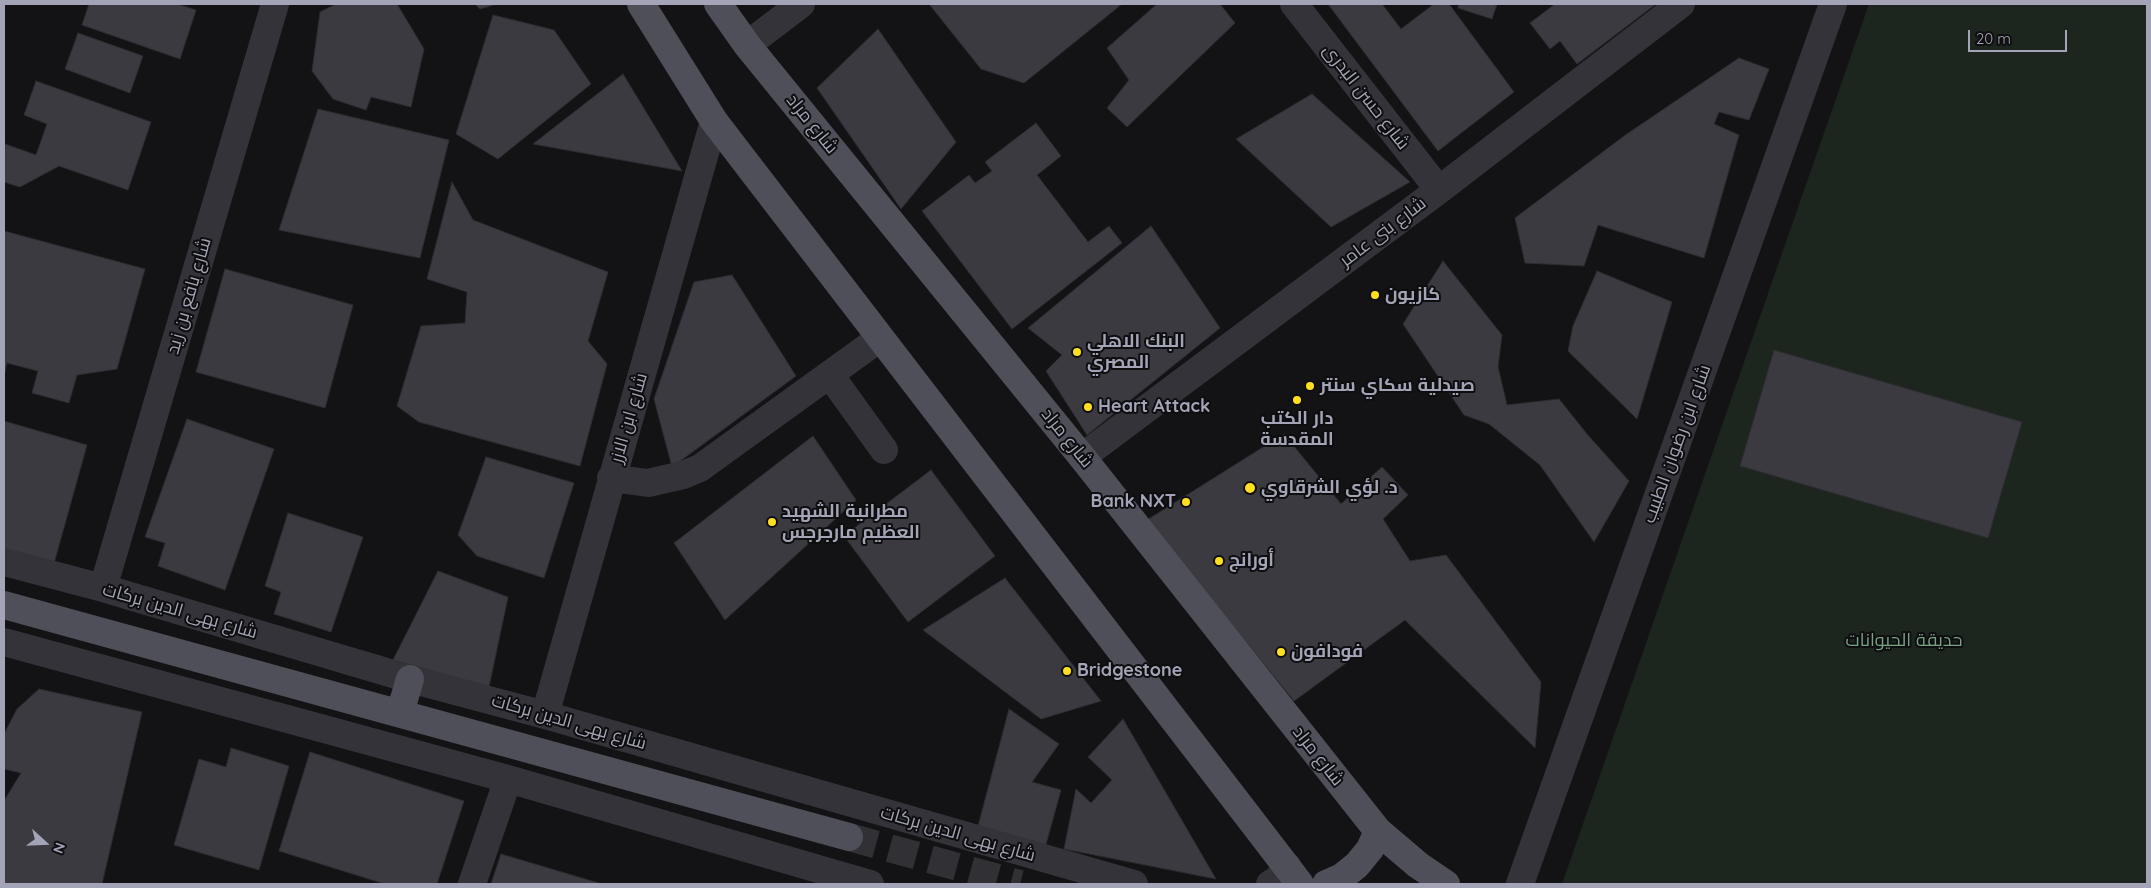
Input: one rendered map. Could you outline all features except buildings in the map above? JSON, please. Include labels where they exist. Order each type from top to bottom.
[{"type":"main road","points":[[641,4],[714,121],[880,338],[1286,878]]},
{"type":"main road","name":"شارع مراد","points":[[718,4],[747,44],[1082,457],[1378,831],[1418,865],[1446,884]]},
{"type":"main road","name":"شارع بهى الدين بركات","points":[[4,605],[849,837]]},
{"type":"main road","points":[[400,714],[410,679]]},
{"type":"main road","points":[[1326,884],[1342,877],[1357,865],[1370,850],[1378,831]]},
{"type":"street","name":"شارع يافع بن زيد","points":[[103,588],[275,4]]},
{"type":"street","points":[[747,44],[801,4]]},
{"type":"street","name":"شارع حسن البدرى","points":[[1294,4],[1439,190]]},
{"type":"street","name":"شارع بنى عامر","points":[[1082,457],[1439,190],[1681,4]]},
{"type":"street","name":"شارع ابن رضوان الطبيب","points":[[1520,884],[1833,4]]},
{"type":"street","name":"شارع ابن الازر","points":[[545,715],[714,121]]},
{"type":"street","points":[[611,478],[648,484],[683,475],[700,468],[830,376],[880,338]]},
{"type":"street","points":[[830,376],[884,450]]},
{"type":"street","name":"شارع بهى الدين بركات","points":[[4,562],[103,588],[410,679],[545,715],[1134,884]]},
{"type":"street","points":[[4,642],[508,779],[870,884]]},
{"type":"street","points":[[472,884],[508,779]]},
{"type":"green space","name":"حديقة الحيوانات","points":[[1869,4],[2147,4],[2147,884],[1562,884]]},
{"type":"tunnel","points":[[849,837],[1020,884]]},
{"type":"place","name":"كازيون","points":[[1375,295]]},
{"type":"place","name":"البنك الاهلي المصري","points":[[1077,352]]},
{"type":"place","name":"صيدلية سكاي سنتر","points":[[1310,386]]},
{"type":"place","name":"دار الكتب المقدسة","points":[[1297,400]]},
{"type":"place","name":"Heart Attack","points":[[1088,407]]},
{"type":"place","name":"د. لؤي الشرقاوي","points":[[1250,488]]},
{"type":"place","name":"Bank NXT","points":[[1186,502]]},
{"type":"place","name":"مطرانية الشهيد العظيم مارجرجس","points":[[772,522]]},
{"type":"place","name":"أورانج","points":[[1219,561]]},
{"type":"place","name":"فودافون","points":[[1281,652]]},
{"type":"place","name":"Bridgestone","points":[[1067,671]]}]
